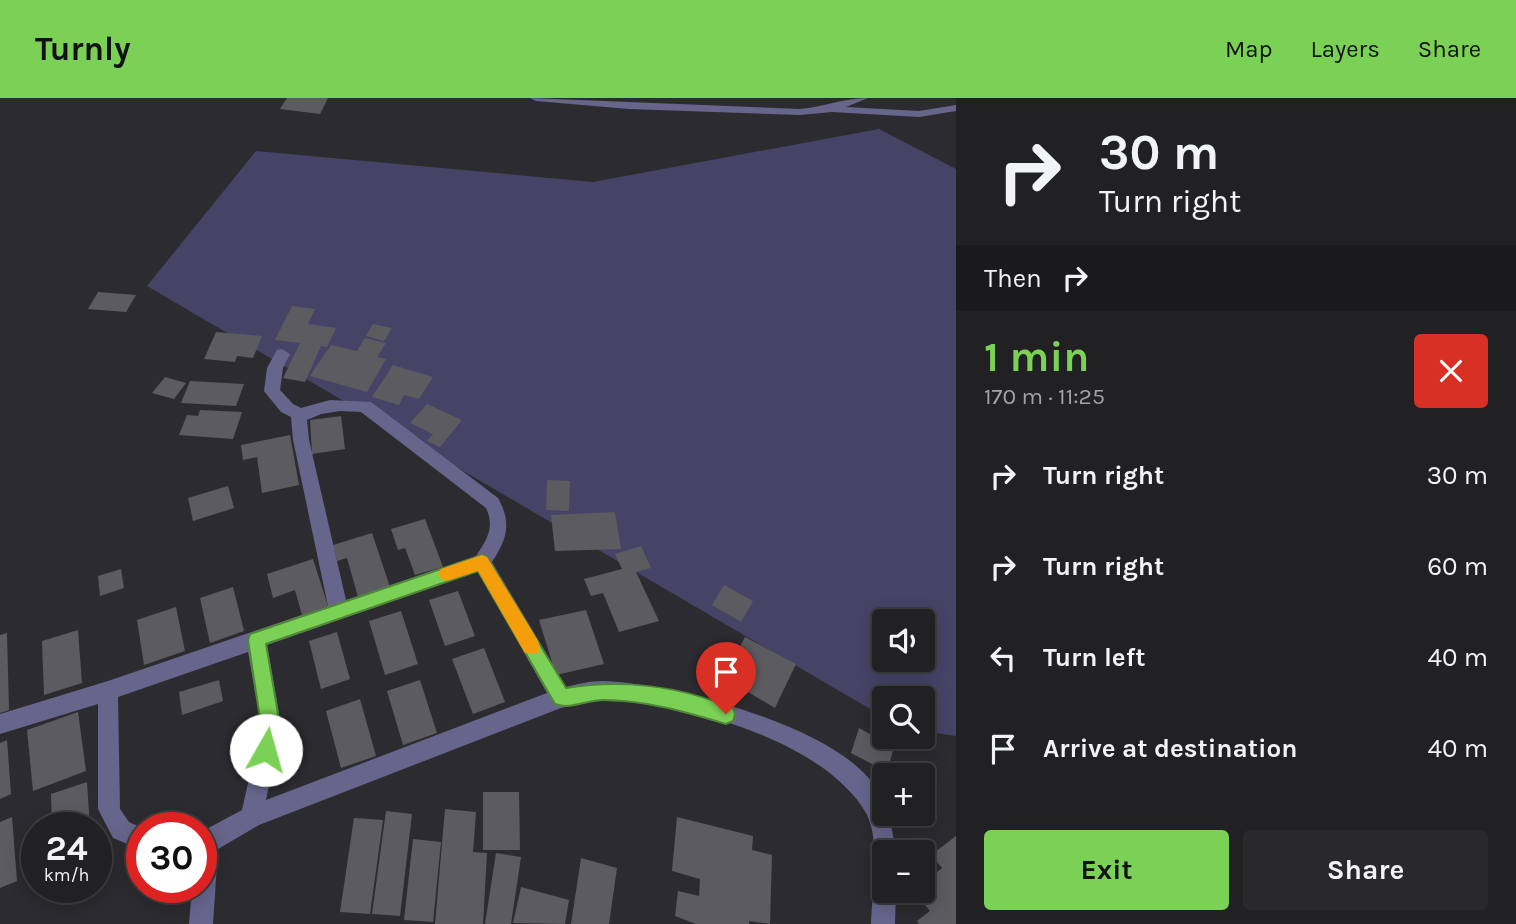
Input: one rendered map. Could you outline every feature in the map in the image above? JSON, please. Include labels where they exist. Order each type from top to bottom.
[{"type":"street","points":[[536,98],[694,109],[919,114],[956,108]]},
{"type":"street","points":[[826,110],[862,98]]},
{"type":"street","points":[[0,724],[108,691],[482,562],[495,543],[501,527],[499,514],[492,503],[365,405],[350,404],[301,415],[287,408],[272,391],[275,368],[282,354]]},
{"type":"street","points":[[301,415],[300,433],[339,611]]},
{"type":"street","points":[[482,562],[561,698]]},
{"type":"street","points":[[252,817],[271,725],[256,640]]},
{"type":"street","points":[[108,691],[109,809],[114,825],[126,835]]},
{"type":"street","points":[[217,836],[252,817],[561,698],[601,691],[676,700],[786,736],[834,761],[859,783],[876,808],[883,851],[883,924]]},
{"type":"street","points":[[201,924],[202,903]]},
{"type":"shaded area","points":[[879,129],[956,169],[956,736],[935,733],[935,686],[872,686],[872,710],[147,286],[256,151],[593,182]]},
{"type":"building","points":[[287,98],[328,98],[320,114],[280,109]]},
{"type":"building","points":[[98,292],[136,295],[126,312],[88,309]]},
{"type":"building","points":[[292,306],[315,309],[308,324],[336,328],[327,347],[321,346],[305,382],[283,378],[300,343],[275,340]]},
{"type":"building","points":[[373,324],[392,328],[384,341],[366,336]]},
{"type":"building","points":[[216,332],[262,336],[253,358],[237,356],[235,362],[204,359]]},
{"type":"building","points":[[365,338],[386,343],[377,357],[386,359],[367,392],[310,376],[331,345],[357,351]]},
{"type":"building","points":[[393,365],[433,377],[419,399],[404,395],[399,405],[372,397]]},
{"type":"building","points":[[165,377],[186,383],[174,399],[152,393]]},
{"type":"building","points":[[190,381],[244,384],[236,406],[181,403]]},
{"type":"building","points":[[427,404],[462,420],[440,447],[427,441],[433,434],[410,423]]},
{"type":"building","points":[[200,410],[242,412],[233,439],[179,435],[187,415],[198,416]]},
{"type":"building","points":[[341,416],[345,449],[312,454],[310,420]]},
{"type":"building","points":[[290,435],[299,485],[262,493],[257,457],[243,460],[241,445]]},
{"type":"building","points":[[547,480],[570,481],[569,511],[546,510]]},
{"type":"building","points":[[228,486],[234,508],[193,521],[188,498]]},
{"type":"building","points":[[615,512],[621,549],[555,551],[551,515]]},
{"type":"building","points":[[425,519],[443,567],[415,575],[405,548],[398,550],[391,529]]},
{"type":"building","points":[[372,533],[390,587],[358,597],[347,558],[337,561],[333,545]]},
{"type":"building","points":[[641,546],[651,568],[636,572],[659,621],[619,632],[603,593],[591,596],[584,579],[622,569],[615,554]]},
{"type":"building","points":[[313,559],[328,606],[302,615],[295,590],[273,598],[267,574]]},
{"type":"building","points":[[121,569],[124,588],[100,596],[98,576]]},
{"type":"building","points":[[724,585],[753,601],[741,622],[712,605]]},
{"type":"building","points":[[233,587],[244,631],[210,643],[200,598]]},
{"type":"building","points":[[458,591],[475,636],[445,646],[429,600]]},
{"type":"building","points":[[176,607],[185,651],[144,665],[137,620]]},
{"type":"building","points":[[586,610],[604,664],[556,675],[539,620]]},
{"type":"building","points":[[401,611],[418,664],[385,675],[369,621]]},
{"type":"building","points":[[78,630],[82,683],[44,695],[42,641]]},
{"type":"building","points":[[337,632],[350,679],[321,689],[309,641]]},
{"type":"building","points":[[7,633],[9,710],[0,713],[0,635]]},
{"type":"building","points":[[745,637],[796,664],[775,708],[724,678]]},
{"type":"building","points":[[484,648],[505,702],[473,714],[452,659]]},
{"type":"building","points":[[219,680],[223,701],[182,715],[179,692]]},
{"type":"building","points":[[420,680],[437,733],[403,745],[387,691]]},
{"type":"building","points":[[360,699],[376,756],[341,768],[326,711]]},
{"type":"building","points":[[78,712],[86,771],[33,791],[27,730]]},
{"type":"building","points":[[859,728],[872,735],[872,749],[893,749],[890,763],[872,764],[851,753]]},
{"type":"building","points":[[7,740],[11,794],[0,799],[0,743]]},
{"type":"building","points":[[87,782],[89,812],[52,812],[51,794]]},
{"type":"building","points":[[483,792],[519,792],[520,850],[483,850]]},
{"type":"building","points":[[445,809],[476,812],[473,852],[487,853],[483,924],[435,924]]},
{"type":"building","points":[[386,811],[412,814],[400,916],[372,914]]},
{"type":"building","points":[[12,817],[17,881],[0,888],[0,822]]},
{"type":"building","points":[[677,817],[753,836],[752,850],[772,855],[770,924],[749,921],[749,924],[696,924],[675,916],[678,891],[699,896],[700,879],[672,871]]},
{"type":"building","points":[[354,818],[383,820],[370,914],[340,912]]},
{"type":"building","points":[[956,836],[956,924],[919,924],[917,921],[930,911],[924,903],[935,903],[935,874],[942,868],[935,860],[935,852]]},
{"type":"building","points":[[413,839],[441,842],[433,922],[404,920]]},
{"type":"building","points":[[496,853],[521,857],[511,924],[485,924]]},
{"type":"building","points":[[581,858],[617,868],[609,924],[571,924]]},
{"type":"building","points":[[521,887],[569,900],[565,924],[513,923]]},
{"type":"slow traffic","points":[[447,574],[482,562],[531,647]]},
{"type":"route","points":[[266,750],[271,725],[267,687],[256,640],[482,562],[561,698],[601,691],[640,694],[676,700],[726,714]]}]
